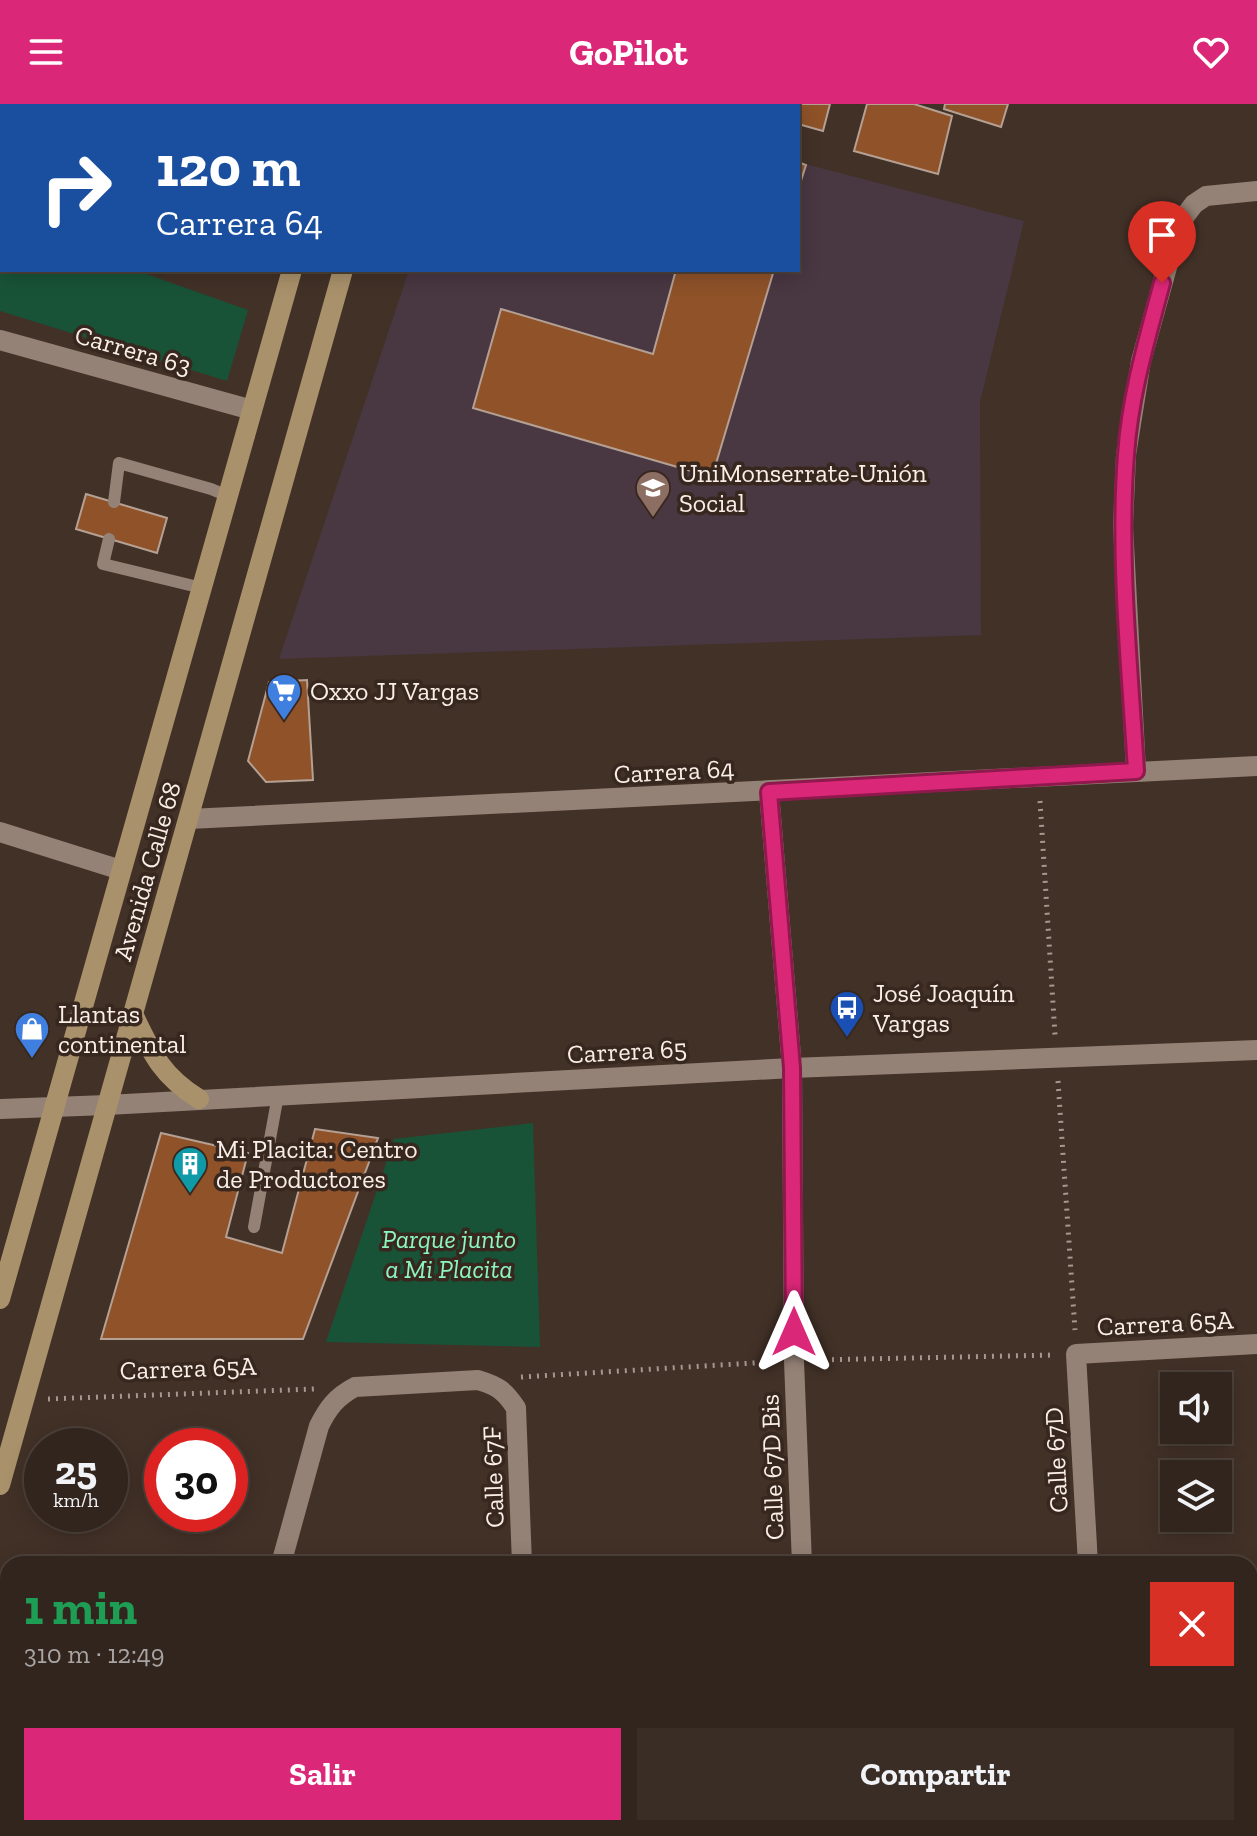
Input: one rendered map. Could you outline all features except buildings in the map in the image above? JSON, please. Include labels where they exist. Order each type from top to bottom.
[{"type":"main road","name":"Avenida Calle 68","points":[[0,1299],[291,272]]},
{"type":"main road","name":"Avenida Calle 68","points":[[0,1485],[342,272]]},
{"type":"main road","points":[[134,1016],[159,1065],[175,1085],[199,1099]]},
{"type":"street","points":[[1136,771],[1123,526],[1126,455],[1141,361],[1179,224],[1194,204],[1206,196],[1257,191]]},
{"type":"street","name":"Carrera 63","points":[[0,340],[252,410]]},
{"type":"street","name":"Carrera 64","points":[[189,819],[1257,766]]},
{"type":"street","name":"Calle 67D Bis","points":[[769,792],[792,1068],[794,1361],[802,1556]]},
{"type":"street","points":[[0,832],[121,870]]},
{"type":"street","name":"Carrera 65","points":[[0,1109],[792,1068],[1257,1050]]},
{"type":"street","name":"Carrera 65A","points":[[1076,1354],[1257,1344]]},
{"type":"street","name":"Calle 67D","points":[[1076,1354],[1088,1556]]},
{"type":"street","name":"Calle 67F","points":[[355,1387],[478,1380],[506,1392],[516,1408],[519,1428],[522,1556]]},
{"type":"street","points":[[283,1556],[319,1426],[329,1407],[355,1387]]},
{"type":"lane","points":[[114,502],[119,463],[228,496]]},
{"type":"lane","points":[[109,539],[103,564],[202,588]]},
{"type":"lane","points":[[254,1227],[278,1095]]},
{"type":"path","name":"Carrera 65A","points":[[24,1400],[355,1387]]},
{"type":"shaded area","name":"UniMonserrate-Unión Social","points":[[800,163],[1024,221],[980,402],[981,635],[279,659],[408,272],[800,272]]},
{"type":"green space","points":[[0,272],[141,272],[248,310],[227,381],[0,311]]},
{"type":"green space","name":"Parque junto a Mi Placita","points":[[533,1123],[540,1347],[326,1342],[394,1139]]},
{"type":"place","name":"UniMonserrate-Unión Social","points":[[653,519]]},
{"type":"place","name":"Oxxo JJ Vargas","points":[[284,722]]},
{"type":"place","name":"José Joaquín Vargas","points":[[847,1039]]},
{"type":"place","name":"Llantas continental","points":[[32,1060]]},
{"type":"place","name":"Mi Placita: Centro de Productores","points":[[190,1195]]},
{"type":"route","points":[[794,1332],[792,1068],[769,792],[1136,771],[1123,526],[1126,455],[1141,361],[1162,283]]}]
